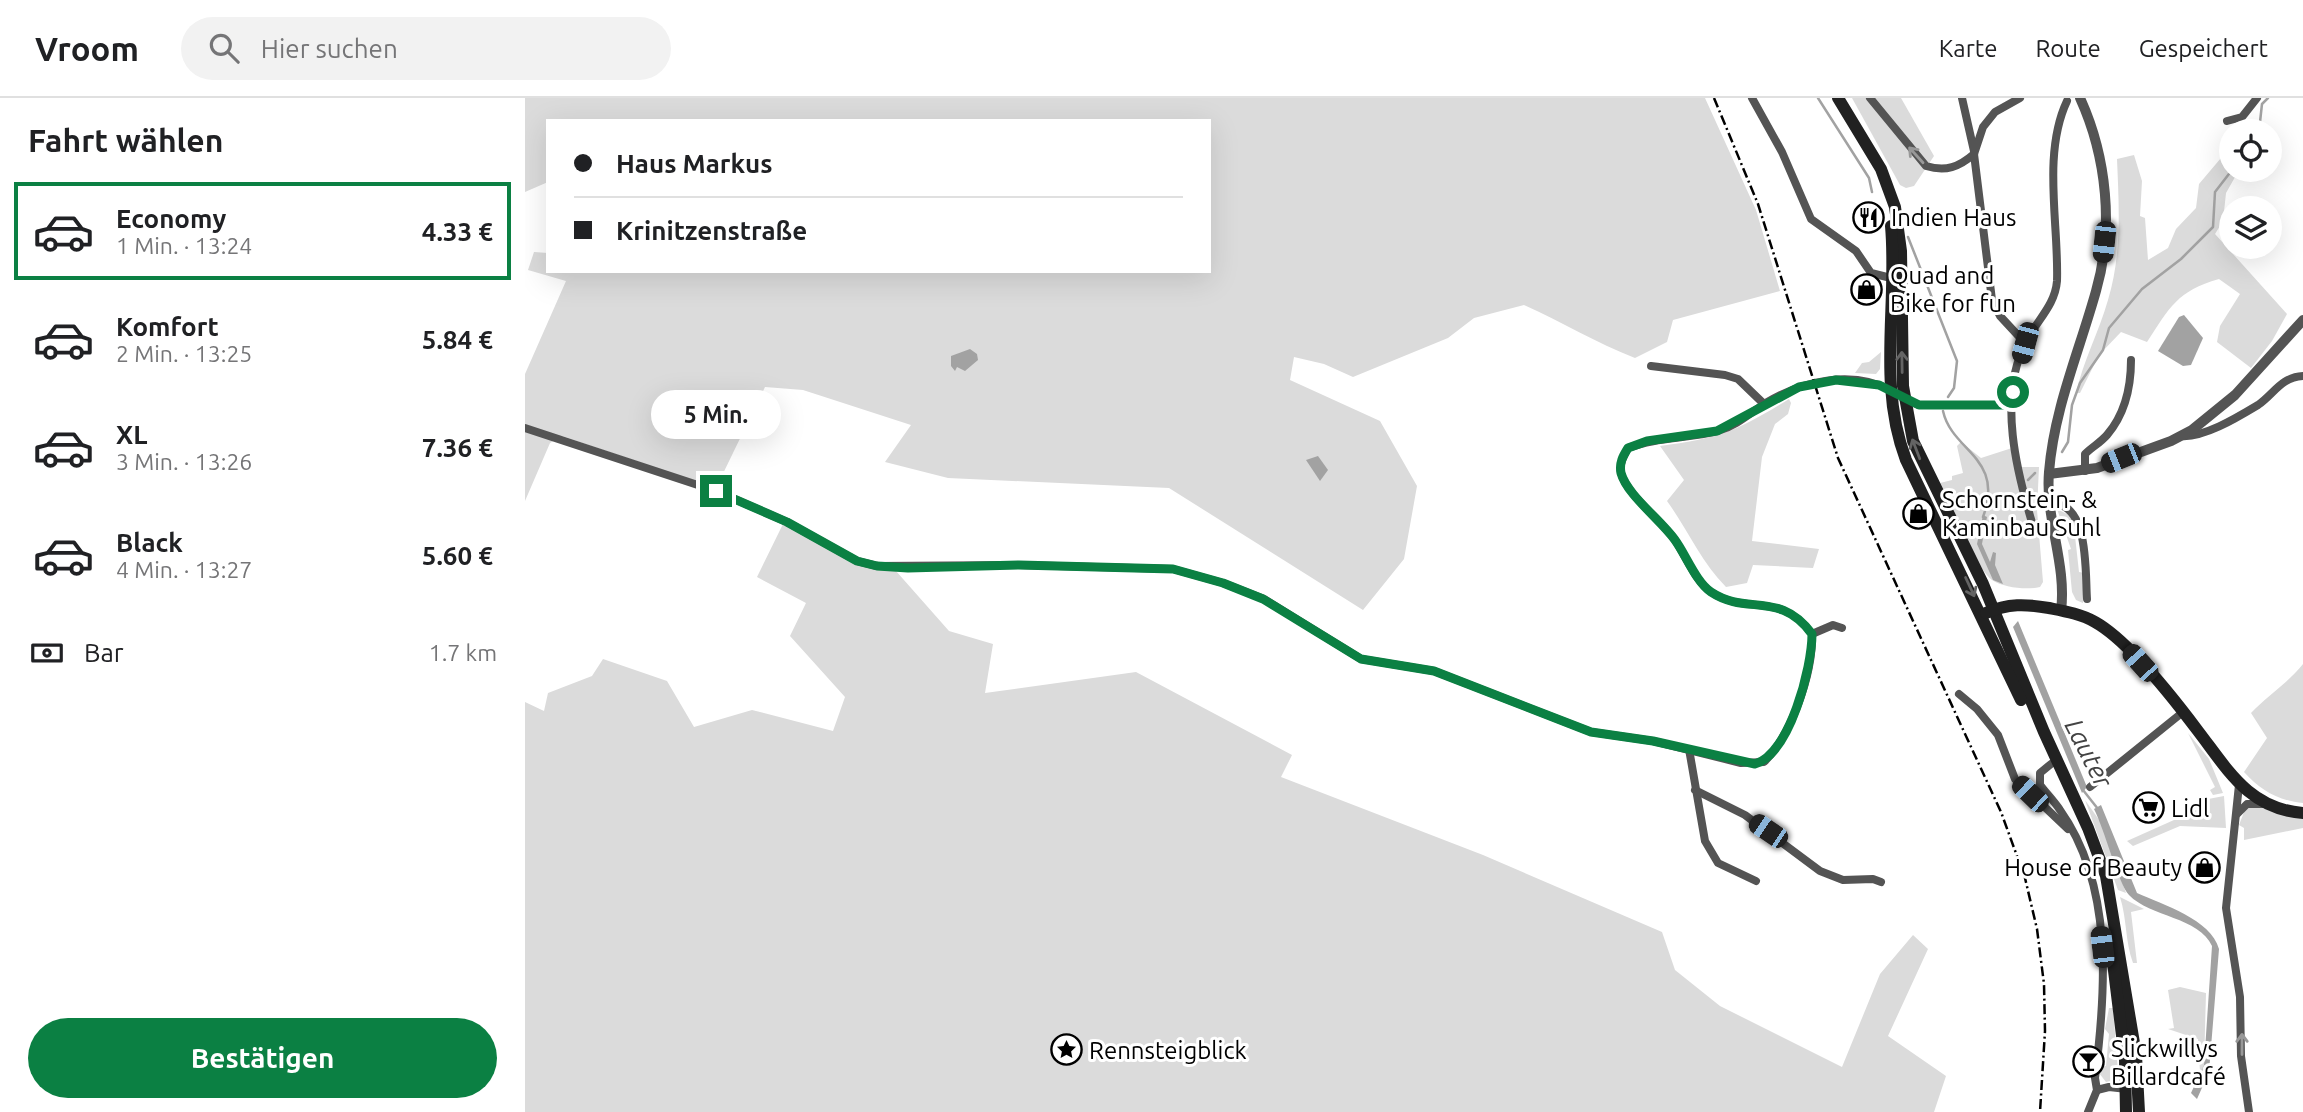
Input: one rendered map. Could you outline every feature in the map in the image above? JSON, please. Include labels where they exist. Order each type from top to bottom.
[{"type":"main road","points":[[1838,98],[1875,161],[1891,224],[1904,399],[1911,433],[2106,876],[2136,1055],[2139,1112]]},
{"type":"main road","points":[[1897,279],[1890,390],[1895,429],[1906,460],[1988,612],[2092,856],[2102,892],[2127,1089],[2126,1112]]},
{"type":"main road","points":[[1988,612],[2016,604],[2061,611],[2095,621],[2113,635],[2183,712],[2239,785],[2265,804],[2303,813]]},
{"type":"street","points":[[1752,98],[1782,152],[1811,219],[1856,251],[1871,273],[1897,279]]},
{"type":"street","points":[[1870,98],[1926,166],[1951,169],[1975,154],[1983,127],[1995,112],[2020,98]]},
{"type":"street","points":[[1962,98],[1975,154],[1992,300],[2000,316],[2025,343]]},
{"type":"street","points":[[2061,611],[2061,577],[2049,504],[2049,474],[2059,413],[2097,289],[2106,227],[2100,156],[2080,98]]},
{"type":"street","points":[[2234,119],[2242,117],[2257,98]]},
{"type":"street","points":[[2034,529],[2019,478],[2010,405],[2025,343],[2050,306],[2057,282],[2054,178],[2059,126],[2067,102]]},
{"type":"street","points":[[2181,436],[2235,395],[2303,320]]},
{"type":"street","points":[[2085,471],[2085,454],[2106,437],[2125,403],[2131,360]]},
{"type":"street","points":[[1651,366],[1725,374],[1738,380],[1764,404]]},
{"type":"street","points":[[2049,474],[2085,471],[2181,436],[2197,435],[2257,405],[2283,381],[2303,376]]},
{"type":"street","points":[[525,428],[716,491],[787,522],[867,563],[908,568],[1019,565],[1173,569],[1223,583],[1263,599],[1361,659],[1434,671],[1591,732],[1689,749],[1741,763],[1764,762],[1773,752],[1796,708],[1812,646],[1812,634],[1796,617],[1777,607],[1724,599],[1709,591],[1674,538],[1628,485],[1621,472],[1621,459],[1628,448],[1647,441],[1717,431],[1735,424],[1764,404],[1809,384],[1836,380],[1867,382],[1919,405],[2010,405]]},
{"type":"street","points":[[2049,504],[2064,508],[2081,527],[2087,599]]},
{"type":"street","points":[[1812,634],[1833,625],[1842,628]]},
{"type":"street","points":[[1959,694],[1977,709],[1999,735],[2015,779],[2073,834]]},
{"type":"street","points":[[2089,787],[2183,712]]},
{"type":"street","points":[[1689,749],[1701,829],[1711,854],[1730,871],[1756,881]]},
{"type":"street","points":[[2051,764],[2040,773],[2039,785],[2061,811],[2084,858],[2097,912],[2105,983],[2095,1078],[2097,1090],[2088,1112]]},
{"type":"street","points":[[2239,785],[2226,908],[2240,997],[2241,1056],[2249,1112]]},
{"type":"street","points":[[1695,790],[1745,815],[1820,871],[1843,880],[1873,878],[1881,882]]},
{"type":"street","points":[[2237,814],[2247,804],[2265,804]]},
{"type":"street","points":[[2097,1090],[2109,1087],[2127,1089]]},
{"type":"shaded area","points":[[525,98],[1705,98],[1756,210],[1780,291],[1673,320],[1667,342],[1635,358],[1524,305],[1474,318],[1448,338],[1353,377],[1324,364],[1294,357],[1290,380],[1380,421],[1417,486],[1404,559],[1363,610],[1169,488],[948,478],[885,462],[911,425],[803,390],[765,387],[716,488],[562,436],[550,443],[525,501],[525,374],[566,281],[528,270],[534,252],[546,253],[546,273],[1211,273],[1211,119],[546,119],[546,183],[525,192]]},
{"type":"shaded area","points":[[1852,98],[1901,98],[1934,156],[1914,186],[1906,188],[1900,185]]},
{"type":"shaded area","points":[[2134,155],[2142,181],[2140,216],[2145,218],[2148,260],[2168,248],[2176,229],[2196,208],[2199,184],[2219,160],[2219,182],[2232,182],[2226,196],[2219,196],[2219,228],[2215,234],[2219,238],[2219,259],[2238,259],[2287,314],[2272,341],[2251,368],[2217,342],[2220,326],[2240,294],[2219,279],[2193,289],[2176,302],[2147,342],[2121,332],[2099,355],[2080,393],[2076,393],[2104,312],[2116,265],[2119,230],[2117,159]]},
{"type":"shaded area","points":[[2184,315],[2203,338],[2191,365],[2183,366],[2158,351],[2179,317]]},
{"type":"shaded area","points":[[970,349],[977,354],[978,360],[965,371],[957,367],[955,371],[951,366],[951,356]]},
{"type":"shaded area","points":[[1881,352],[1880,369],[1876,374],[1855,373],[1862,363],[1869,362]]},
{"type":"shaded area","points":[[1789,399],[1791,403],[1788,414],[1775,424],[1762,457],[1752,541],[1819,549],[1813,568],[1753,565],[1747,583],[1726,587],[1702,556],[1667,501],[1684,480],[1660,446],[1728,432]]},
{"type":"shaded area","points":[[1961,442],[1981,458],[2012,448],[2015,467],[2039,467],[2037,510],[2043,582],[2040,587],[2016,588],[1997,583],[1985,573],[1978,562],[1940,483],[1963,473],[1957,446]]},
{"type":"shaded area","points":[[1318,456],[1328,470],[1320,481],[1306,460]]},
{"type":"shaded area","points":[[2057,509],[2069,515],[2080,533],[2075,536],[2079,572],[2084,573],[2083,603],[2076,600],[2072,592],[2068,550],[2071,549]]},
{"type":"shaded area","points":[[1983,515],[1987,517],[1982,544],[1990,562],[1993,552],[1996,553],[1995,565],[2003,584],[1993,580],[1977,544]]},
{"type":"shaded area","points":[[783,524],[876,569],[896,571],[949,631],[993,644],[985,693],[1136,672],[1292,755],[1281,777],[1483,855],[1662,932],[1675,970],[1720,1006],[1842,1067],[1880,974],[1913,935],[1928,949],[1888,1036],[1946,1076],[1934,1112],[525,1112],[525,702],[544,711],[548,693],[592,676],[603,659],[667,681],[694,727],[752,710],[833,731],[845,697],[790,636],[806,603],[757,577]]},
{"type":"shaded area","points":[[2018,621],[2087,787],[2082,793],[2013,627]]},
{"type":"shaded area","points":[[2303,664],[2303,803],[2271,794],[2244,772],[2267,738],[2251,713]]},
{"type":"shaded area","points":[[2188,733],[2209,759],[2223,793],[2213,795],[2210,790],[2215,787]]},
{"type":"shaded area","points":[[2224,796],[2226,828],[2180,826],[2133,846],[2127,841],[2203,807],[2203,800]]},
{"type":"shaded area","points":[[2085,800],[2102,824],[2126,893],[2118,890]]},
{"type":"shaded area","points":[[2101,805],[2137,893],[2196,921],[2214,938],[2219,949],[2209,1072],[2197,1099],[2191,1093],[2204,1065],[2212,946],[2206,936],[2197,929],[2149,908],[2129,895],[2094,809]]},
{"type":"shaded area","points":[[2246,807],[2259,807],[2303,819],[2303,828],[2244,840],[2244,828],[2239,825]]},
{"type":"shaded area","points":[[2120,897],[2144,909],[2131,912],[2137,963],[2133,963],[2130,955]]},
{"type":"shaded area","points":[[2180,987],[2206,993],[2204,1065],[2196,1084],[2200,1072],[2198,1039],[2168,1029],[2174,1028],[2168,990]]},
{"type":"shaded area","points":[[2109,1008],[2113,1008],[2118,1072],[2114,1080],[2106,1082],[2099,1073],[2102,1066],[2106,1066],[2109,1034],[2105,1029]]},
{"type":"waterway","points":[[1818,98],[1869,178],[1872,192]]},
{"type":"waterway","name":"Lauter","points":[[2260,119],[2262,104],[2268,98]]},
{"type":"waterway","name":"Lauter","points":[[2062,452],[2068,442],[2072,405],[2080,383],[2103,350],[2109,328],[2142,289],[2181,259],[2213,227],[2215,192],[2223,182]]},
{"type":"waterway","points":[[1908,237],[1957,361],[1954,388],[1948,397]]},
{"type":"waterway","points":[[1943,411],[1948,425],[1975,457],[1987,481],[1988,497],[1983,517]]},
{"type":"waterway","name":"Lauter","points":[[2028,480],[2035,473]]},
{"type":"waterway","name":"Lauter","points":[[2083,790],[2098,809]]},
{"type":"railway","points":[[1714,98],[1758,204],[1838,458],[2001,812],[2025,878],[2037,929],[2044,984],[2045,1031],[2040,1112]]},
{"type":"place","name":"Indien Haus","points":[[1868,217]]},
{"type":"place","name":"Quad and Bike for fun","points":[[1867,289]]},
{"type":"place","name":"Schornstein- & Kaminbau Suhl","points":[[1919,513]]},
{"type":"place","name":"Lidl","points":[[2148,808]]},
{"type":"place","name":"House of Beauty","points":[[2205,867]]},
{"type":"place","name":"Rennsteigblick","points":[[1066,1050]]},
{"type":"place","name":"Slickwillys Billardcafé","points":[[2088,1062]]},
{"type":"route","points":[[716,491],[787,522],[831,544],[857,561],[877,566],[908,568],[1019,565],[1173,569],[1223,583],[1263,599],[1287,611],[1340,648],[1361,659],[1434,671],[1591,732],[1653,741],[1741,763],[1755,764],[1764,762],[1773,752],[1788,727],[1798,703],[1812,646],[1812,634],[1796,617],[1777,607],[1724,599],[1709,591],[1674,538],[1628,485],[1621,472],[1621,459],[1628,448],[1647,441],[1717,431],[1735,424],[1781,395],[1809,384],[1836,380],[1879,385],[1915,405],[2010,405],[2013,392]]}]
